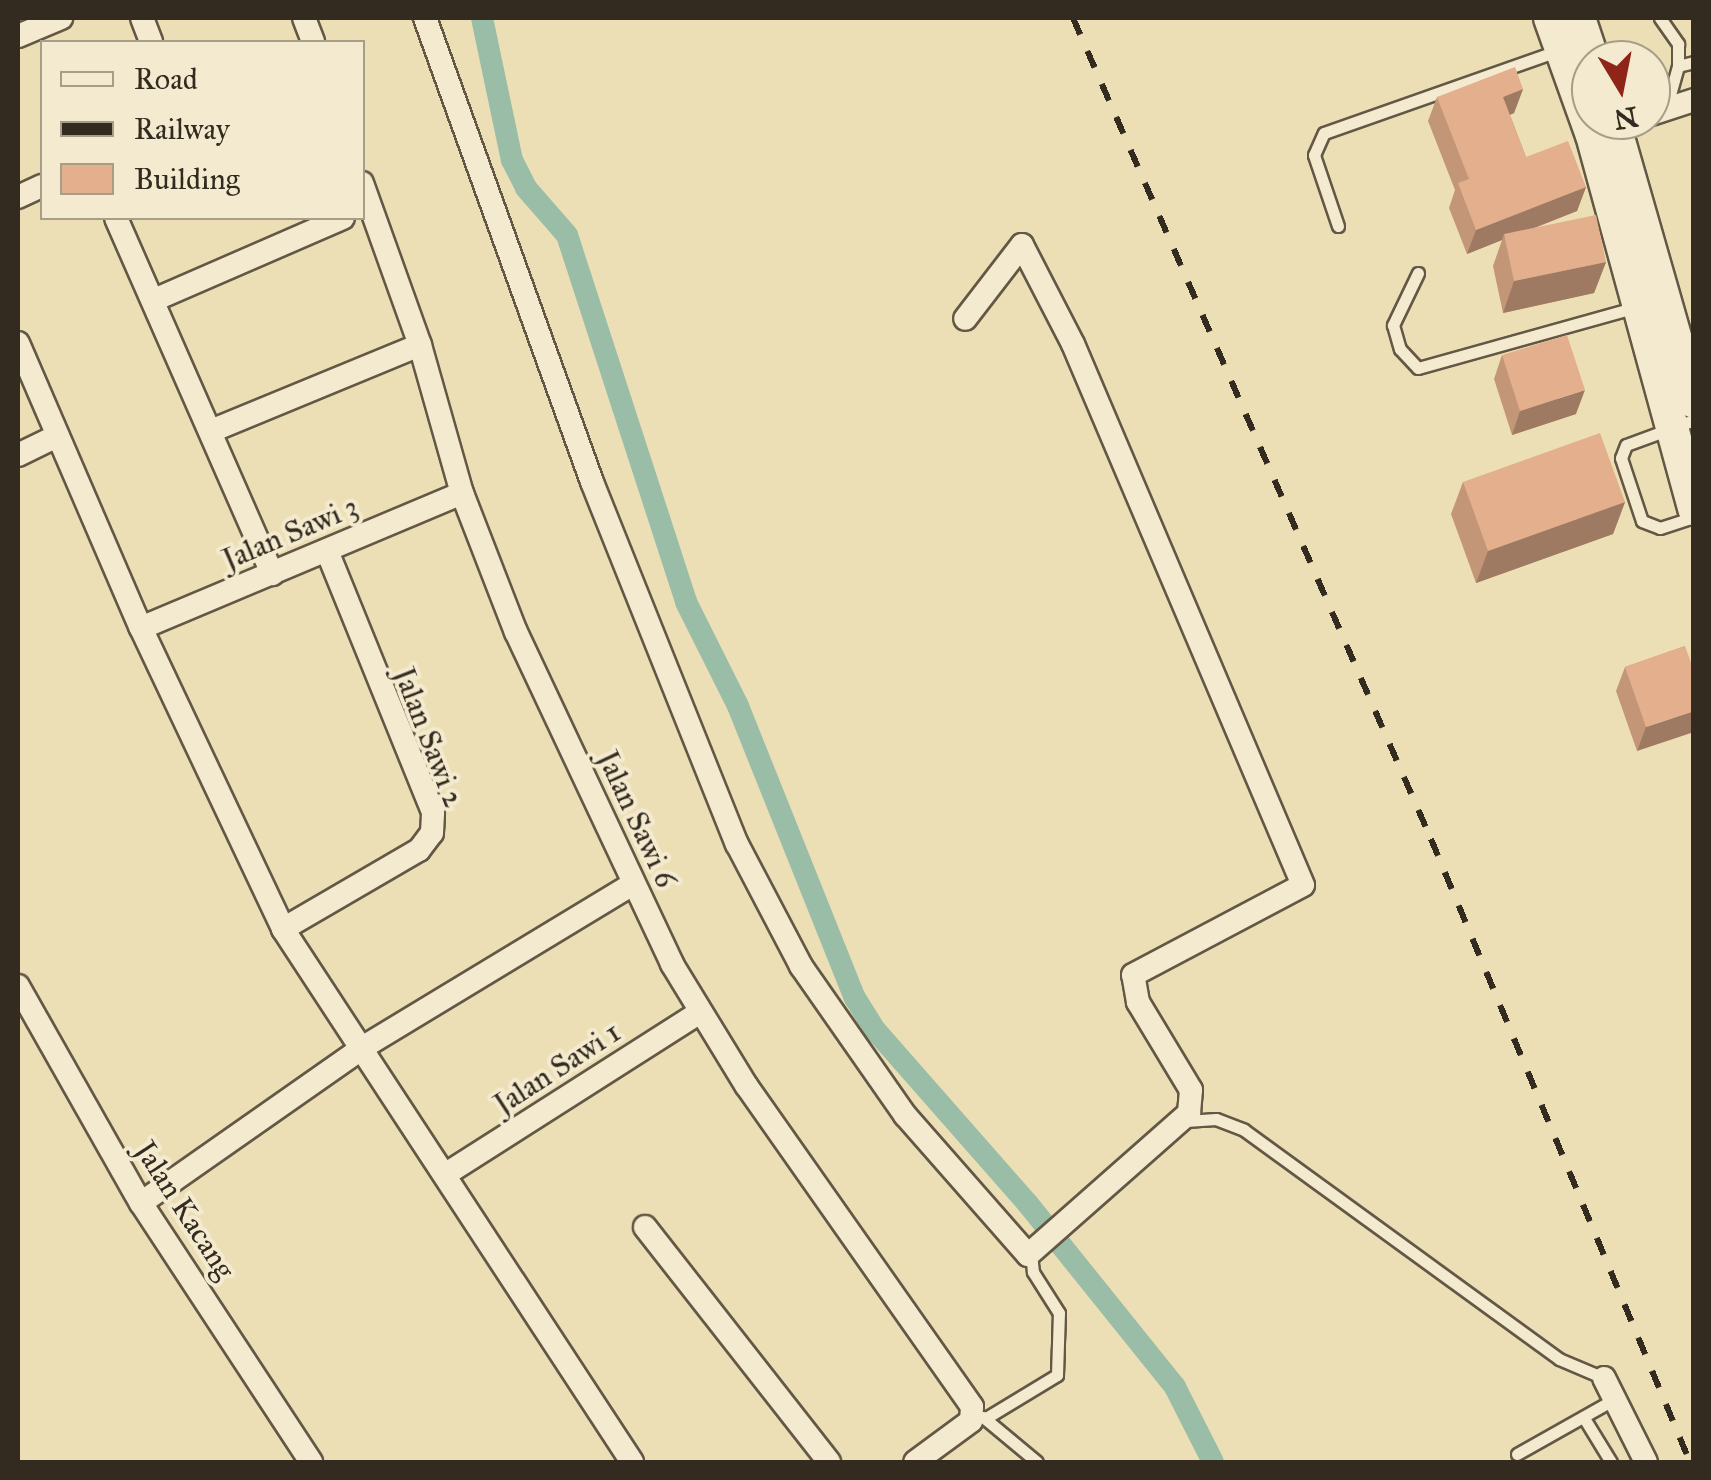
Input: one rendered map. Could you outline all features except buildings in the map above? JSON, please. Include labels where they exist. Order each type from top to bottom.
[{"type":"main road","points":[[1550,18],[1571,63]]},
{"type":"main road","points":[[1616,140],[1683,424],[1694,513]]},
{"type":"main road","points":[[1653,302],[1694,402]]},
{"type":"street","points":[[18,36],[60,18]]},
{"type":"street","points":[[425,18],[592,482],[737,844],[801,966],[906,1115],[1012,1244],[1036,1249],[1182,1121],[1191,1090],[1138,1002],[1133,974],[1304,885],[1074,344],[1022,246],[964,319]]},
{"type":"street","name":"Jalan Sawi 6","points":[[366,208],[420,345],[462,492],[516,632],[633,884],[700,1012],[977,1418]]},
{"type":"street","points":[[117,220],[272,574]]},
{"type":"street","points":[[154,300],[339,220]]},
{"type":"street","points":[[18,343],[141,628],[283,929],[632,1462]]},
{"type":"street","points":[[211,431],[420,345]]},
{"type":"street","points":[[18,455],[56,436]]},
{"type":"street","name":"Jalan Sawi 3","points":[[141,628],[462,492]]},
{"type":"street","name":"Jalan Sawi 2","points":[[283,929],[419,850],[432,833],[432,812],[326,551]]},
{"type":"street","points":[[141,1203],[362,1048],[633,884]]},
{"type":"street","name":"Jalan Kacang","points":[[18,986],[141,1203],[310,1462]]},
{"type":"street","name":"Jalan Sawi 1","points":[[446,1174],[700,1012]]},
{"type":"street","points":[[645,1226],[829,1462]]},
{"type":"street","points":[[1608,1389],[1646,1462]]},
{"type":"street","points":[[915,1462],[977,1418]]},
{"type":"lane","points":[[1660,18],[1678,44],[1678,66],[1671,83]]},
{"type":"lane","points":[[1338,226],[1314,155],[1324,133],[1562,50]]},
{"type":"lane","points":[[1678,66],[1694,62]]},
{"type":"lane","points":[[1418,273],[1392,325],[1400,349],[1418,368],[1653,302]]},
{"type":"lane","points":[[1683,424],[1626,445],[1621,458],[1642,521],[1660,528],[1694,513]]},
{"type":"lane","points":[[1182,1121],[1216,1119],[1244,1130],[1560,1359],[1608,1389],[1584,1418],[1518,1454]]},
{"type":"lane","points":[[1036,1249],[1033,1272],[1059,1312],[1057,1374],[977,1418],[1037,1462]]},
{"type":"lane","points":[[1584,1418],[1611,1462]]},
{"type":"waterway","points":[[482,18],[512,160],[526,188],[567,235],[686,602],[738,706],[855,998],[876,1031],[1028,1204],[1175,1387],[1213,1462]]},
{"type":"railway","points":[[1073,18],[1431,839],[1690,1462]]}]
